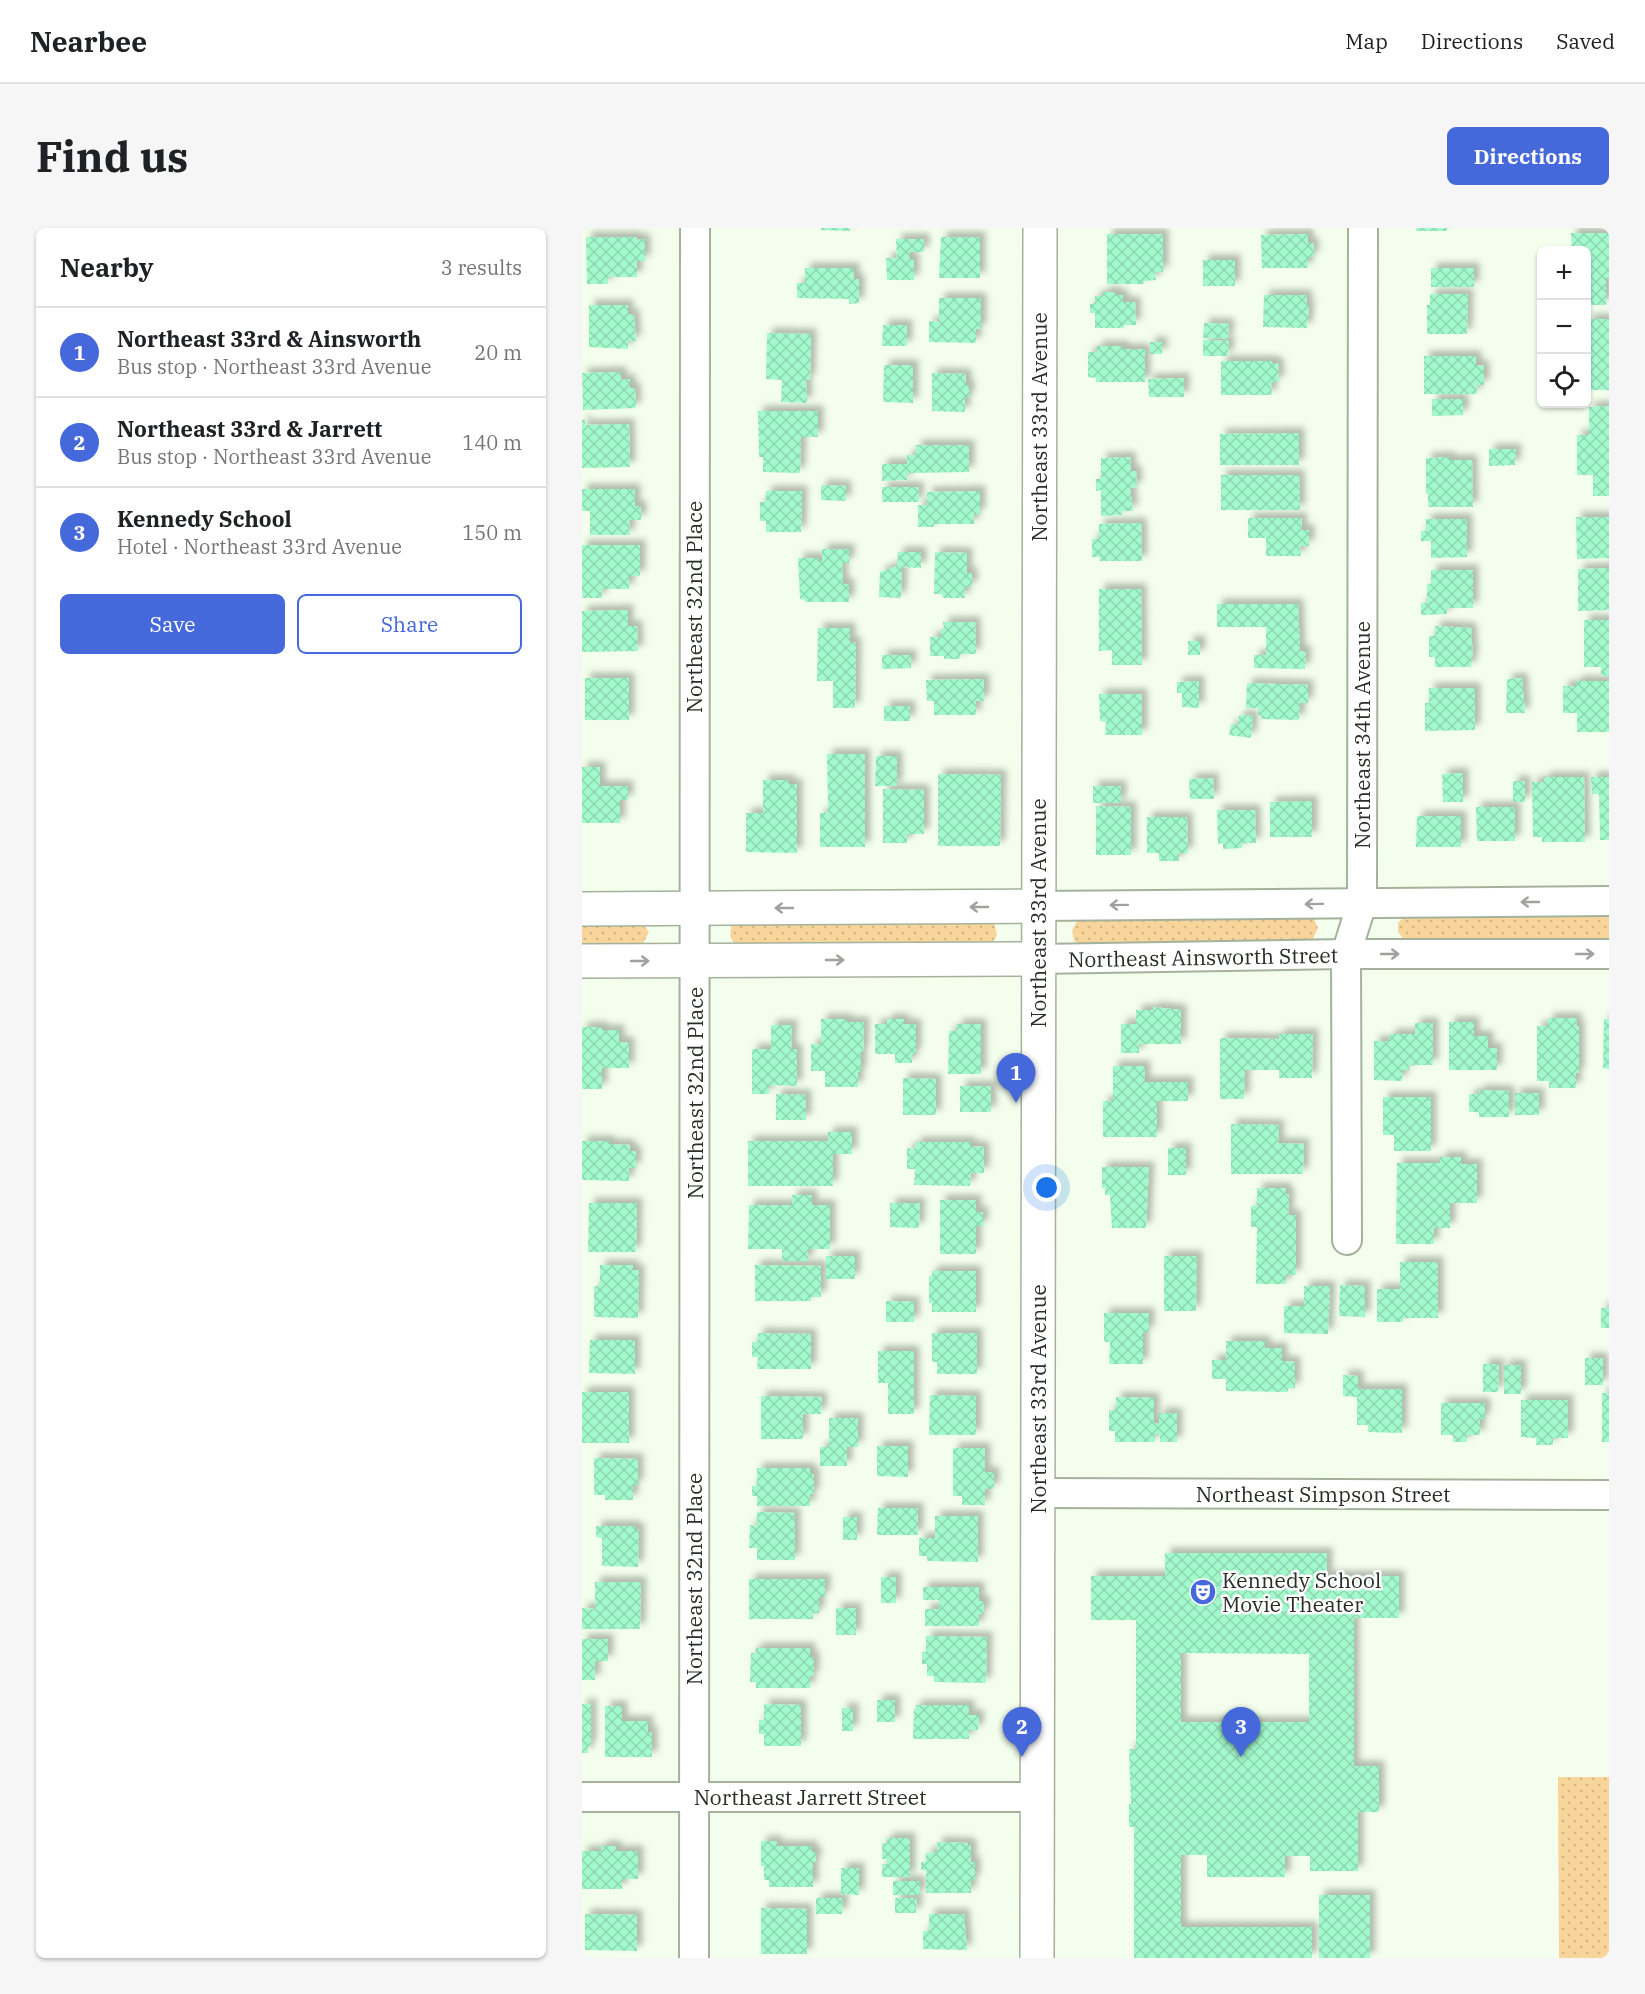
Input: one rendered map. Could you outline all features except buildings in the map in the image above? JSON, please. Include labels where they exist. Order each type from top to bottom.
[{"type":"main road","name":"Northeast 33rd Avenue","points":[[1037,1958],[1040,228]]},
{"type":"main road","points":[[582,909],[1038,906]]},
{"type":"main road","name":"Northeast Ainsworth Street","points":[[582,961],[1038,959]]},
{"type":"street","name":"Northeast 32nd Place","points":[[694,1958],[695,228]]},
{"type":"street","name":"Northeast 34th Avenue","points":[[1347,1240],[1346,954],[1362,903],[1363,228]]},
{"type":"street","points":[[1038,906],[1609,901]]},
{"type":"street","name":"Northeast Ainsworth Street","points":[[1038,959],[1346,954],[1609,954]]},
{"type":"street","name":"Northeast Simpson Street","points":[[1038,1493],[1609,1495]]},
{"type":"street","name":"Northeast Jarrett Street","points":[[582,1797],[1037,1797]]},
{"type":"shaded area","points":[[1609,911],[1609,943],[1404,940],[1398,932],[1398,923],[1406,914]]},
{"type":"shaded area","points":[[1311,913],[1318,928],[1310,945],[1084,946],[1074,941],[1072,930],[1078,920],[1087,916]]},
{"type":"shaded area","points":[[582,919],[642,923],[649,932],[643,943],[632,949],[582,949]]},
{"type":"shaded area","points":[[989,919],[995,925],[997,935],[992,944],[741,948],[730,936],[732,925],[736,921]]},
{"type":"shaded area","points":[[1558,1777],[1609,1777],[1609,1958],[1559,1958]]},
{"type":"place","name":"Northeast 33rd & Ainsworth","points":[[1016,1103]]},
{"type":"place","name":"Kennedy School Movie Theater","points":[[1203,1592]]},
{"type":"place","name":"Northeast 33rd & Jarrett","points":[[1022,1757]]},
{"type":"place","name":"Kennedy School","points":[[1241,1757]]}]
